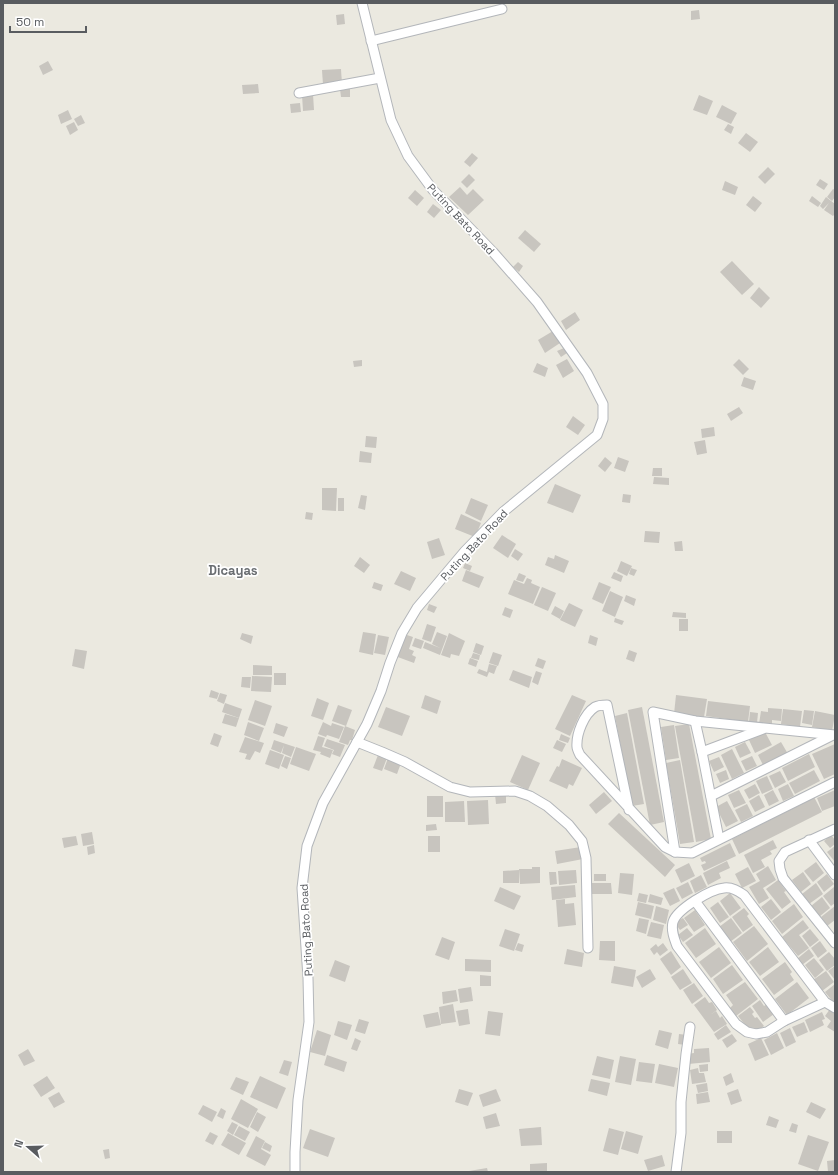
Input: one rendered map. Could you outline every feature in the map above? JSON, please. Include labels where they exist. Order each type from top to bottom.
[{"type":"street","name":"Puting Bato Road","points":[[295,1172],[298,1100],[309,1022],[308,978],[302,888],[307,846],[323,803],[357,742],[381,691],[402,634],[417,608],[466,551],[504,512],[597,435],[603,419],[603,404],[587,373],[538,302],[493,252],[433,190],[408,156],[391,120],[362,3]]},
{"type":"street","points":[[371,41],[502,9]]},
{"type":"street","points":[[299,93],[380,78]]},
{"type":"street","points":[[629,810],[607,705],[595,707],[582,724],[578,737],[577,747],[580,756],[629,810],[665,847],[674,852],[692,853],[835,782]]},
{"type":"street","points":[[674,852],[653,712],[695,721],[834,735]]},
{"type":"street","points":[[695,721],[719,839]]},
{"type":"street","points":[[702,752],[764,728]]},
{"type":"street","points":[[711,796],[834,735]]},
{"type":"street","points":[[357,742],[405,762],[450,787],[470,792],[515,791],[530,796],[547,806],[569,825],[582,841],[586,858],[588,948]]},
{"type":"street","points":[[835,829],[785,852],[779,861],[783,878],[835,943]]},
{"type":"street","points":[[809,840],[835,874]]},
{"type":"street","points":[[825,1002],[784,1021],[766,1032],[756,1034],[747,1032],[736,1024],[677,946],[672,934],[673,923],[676,915],[695,901],[717,890],[725,888],[735,889],[744,895],[825,1002],[835,1008]]},
{"type":"street","points":[[695,901],[784,1021]]},
{"type":"street","points":[[676,1172],[680,1133],[681,1102],[690,1027]]},
{"type":"building","points":[[699,10],[700,19],[691,20],[691,11]]},
{"type":"building","points":[[344,14],[345,24],[337,25],[336,15]]},
{"type":"building","points":[[48,61],[53,70],[43,75],[39,66]]},
{"type":"building","points":[[341,69],[342,84],[323,85],[322,70]]},
{"type":"building","points":[[258,84],[259,93],[243,94],[242,85]]},
{"type":"building","points":[[350,88],[350,97],[341,97],[340,89]]},
{"type":"building","points":[[313,94],[314,110],[303,111],[302,95]]},
{"type":"building","points":[[699,95],[713,101],[707,115],[693,110]]},
{"type":"building","points":[[300,103],[301,112],[291,113],[290,104]]},
{"type":"building","points":[[722,105],[737,113],[731,124],[716,117]]},
{"type":"building","points":[[68,110],[72,119],[61,124],[58,115]]},
{"type":"building","points":[[81,115],[85,123],[78,126],[74,119]]},
{"type":"building","points":[[74,122],[78,130],[70,135],[66,126]]},
{"type":"building","points":[[728,124],[734,127],[731,134],[724,130]]},
{"type":"building","points":[[746,133],[758,142],[750,152],[738,143]]},
{"type":"building","points":[[472,153],[478,158],[470,167],[464,162]]},
{"type":"building","points":[[768,167],[775,174],[765,184],[758,177]]},
{"type":"building","points":[[469,174],[475,180],[467,188],[461,182]]},
{"type":"building","points":[[820,179],[828,184],[824,190],[816,185]]},
{"type":"building","points":[[725,181],[738,187],[735,195],[722,190]]},
{"type":"building","points":[[460,187],[467,195],[473,189],[484,200],[468,215],[449,197]]},
{"type":"building","points":[[833,189],[835,190],[835,197],[832,201],[827,197]]},
{"type":"building","points":[[415,190],[424,198],[417,206],[408,198]]},
{"type":"building","points":[[753,196],[762,203],[755,212],[746,205]]},
{"type":"building","points":[[812,196],[821,203],[818,207],[809,201]]},
{"type":"building","points":[[826,197],[835,204],[835,214],[833,216],[824,210],[829,203],[823,209],[820,206]]},
{"type":"building","points":[[433,204],[441,210],[434,218],[427,212]]},
{"type":"building","points":[[525,230],[541,244],[534,252],[518,238]]},
{"type":"building","points":[[732,261],[754,284],[742,295],[720,272]]},
{"type":"building","points":[[518,262],[523,266],[519,272],[513,267]]},
{"type":"building","points":[[759,287],[770,298],[761,308],[750,298]]},
{"type":"building","points":[[575,312],[580,320],[566,330],[561,321]]},
{"type":"building","points":[[553,331],[560,343],[545,353],[538,340]]},
{"type":"building","points":[[564,348],[567,353],[561,357],[557,351]]},
{"type":"building","points":[[567,359],[574,371],[563,378],[556,365]]},
{"type":"building","points":[[739,359],[749,369],[743,375],[733,365]]},
{"type":"building","points":[[362,360],[362,366],[354,367],[353,361]]},
{"type":"building","points":[[537,363],[548,368],[545,377],[533,372]]},
{"type":"building","points":[[744,377],[756,381],[753,390],[741,386]]},
{"type":"building","points":[[739,407],[743,413],[731,421],[727,414]]},
{"type":"building","points":[[573,416],[585,425],[578,435],[566,427]]},
{"type":"building","points":[[714,427],[715,436],[702,438],[701,429]]},
{"type":"building","points":[[366,436],[377,437],[376,448],[365,447]]},
{"type":"building","points":[[705,440],[707,453],[697,455],[694,442]]},
{"type":"building","points":[[360,451],[372,453],[371,463],[359,462]]},
{"type":"building","points":[[605,457],[612,463],[605,472],[598,466]]},
{"type":"building","points":[[618,457],[629,461],[625,472],[614,468]]},
{"type":"building","points":[[653,468],[662,468],[662,476],[652,476]]},
{"type":"building","points":[[654,477],[669,478],[669,485],[653,484]]},
{"type":"building","points":[[555,484],[581,495],[573,513],[547,503]]},
{"type":"building","points":[[322,488],[337,488],[336,511],[322,510]]},
{"type":"building","points":[[623,494],[631,495],[630,503],[622,502]]},
{"type":"building","points":[[361,495],[367,496],[365,510],[358,508]]},
{"type":"building","points":[[338,498],[344,498],[344,511],[338,511]]},
{"type":"building","points":[[471,498],[488,505],[481,521],[465,513]]},
{"type":"building","points":[[306,512],[313,513],[312,520],[305,519]]},
{"type":"building","points":[[461,514],[481,523],[475,537],[455,529]]},
{"type":"building","points":[[645,531],[660,532],[659,543],[644,542]]},
{"type":"building","points":[[502,535],[516,544],[508,558],[493,548]]},
{"type":"building","points":[[439,538],[445,555],[432,559],[427,542]]},
{"type":"building","points":[[682,541],[683,551],[675,551],[674,542]]},
{"type":"building","points":[[515,549],[523,554],[518,561],[511,556]]},
{"type":"building","points":[[555,555],[569,561],[564,573],[545,565],[548,557],[554,559]]},
{"type":"building","points":[[360,557],[370,565],[364,573],[354,566]]},
{"type":"building","points":[[621,561],[632,566],[627,576],[617,571]]},
{"type":"building","points":[[465,563],[472,566],[470,571],[463,568]]},
{"type":"building","points":[[631,568],[637,570],[634,576],[629,574]]},
{"type":"building","points":[[466,570],[484,577],[479,588],[462,581]]},
{"type":"building","points":[[401,571],[416,578],[410,591],[394,584]]},
{"type":"building","points":[[614,572],[623,576],[621,582],[611,578]]},
{"type":"building","points":[[519,573],[526,576],[523,582],[516,580]]},
{"type":"building","points":[[527,578],[532,580],[531,583],[540,587],[533,604],[508,594],[514,580],[524,584]]},
{"type":"building","points":[[374,582],[383,585],[381,591],[372,588]]},
{"type":"building","points":[[599,582],[611,587],[603,604],[592,599]]},
{"type":"building","points":[[542,587],[556,593],[548,611],[534,605]]},
{"type":"building","points":[[610,591],[623,597],[615,617],[602,611]]},
{"type":"building","points":[[626,595],[636,599],[634,606],[624,601]]},
{"type":"building","points":[[569,603],[583,610],[575,627],[560,620]]},
{"type":"building","points":[[429,604],[437,607],[434,613],[427,610]]},
{"type":"building","points":[[555,606],[564,611],[560,619],[551,614]]},
{"type":"building","points":[[505,607],[513,610],[510,618],[502,615]]},
{"type":"building","points":[[673,612],[686,613],[686,618],[672,617]]},
{"type":"building","points":[[615,618],[624,621],[622,625],[614,622]]},
{"type":"building","points":[[679,619],[688,619],[688,631],[679,631]]},
{"type":"building","points":[[427,624],[436,627],[431,642],[422,639]]},
{"type":"building","points":[[363,632],[376,634],[373,655],[359,652]]},
{"type":"building","points":[[437,632],[447,636],[440,655],[423,648],[425,642],[440,648],[432,644]]},
{"type":"building","points":[[242,633],[253,636],[251,644],[240,639]]},
{"type":"building","points":[[449,633],[465,641],[459,656],[451,654],[450,658],[441,655]]},
{"type":"building","points":[[404,634],[413,637],[409,649],[414,651],[412,655],[416,657],[414,663],[395,656]]},
{"type":"building","points":[[378,635],[389,637],[385,655],[374,653]]},
{"type":"building","points":[[590,635],[598,638],[596,646],[588,643]]},
{"type":"building","points":[[415,638],[424,641],[421,649],[412,646]]},
{"type":"building","points":[[476,643],[484,646],[481,655],[473,652]]},
{"type":"building","points":[[75,649],[87,651],[84,669],[72,666]]},
{"type":"building","points":[[629,650],[637,653],[634,662],[626,659]]},
{"type":"building","points":[[493,652],[502,655],[498,666],[489,663]]},
{"type":"building","points":[[473,653],[480,655],[479,660],[471,658]]},
{"type":"building","points":[[470,658],[478,661],[476,667],[468,664]]},
{"type":"building","points":[[538,658],[546,661],[543,669],[535,666]]},
{"type":"building","points":[[489,664],[497,666],[494,674],[489,672],[487,677],[477,673],[479,669],[487,672]]},
{"type":"building","points":[[253,665],[272,666],[272,675],[253,675]]},
{"type":"building","points":[[513,670],[532,677],[529,688],[509,680]]},
{"type":"building","points":[[536,671],[542,673],[538,685],[532,682]]},
{"type":"building","points":[[274,673],[286,673],[286,685],[274,685]]},
{"type":"building","points":[[252,676],[272,677],[271,692],[251,691]]},
{"type":"building","points":[[242,677],[251,677],[250,688],[241,687]]},
{"type":"building","points":[[211,690],[219,693],[217,699],[209,697]]},
{"type":"building","points":[[220,693],[227,695],[224,704],[217,701]]},
{"type":"building","points":[[425,695],[441,701],[437,714],[421,708]]},
{"type":"building","points":[[572,695],[586,701],[570,736],[555,729]]},
{"type":"building","points":[[676,695],[707,699],[704,717],[674,714]]},
{"type":"building","points":[[317,698],[329,703],[323,720],[311,716]]},
{"type":"building","points":[[255,700],[272,706],[265,726],[248,720]]},
{"type":"building","points":[[708,701],[750,706],[748,722],[706,716]]},
{"type":"building","points":[[225,703],[242,709],[239,718],[222,712]]},
{"type":"building","points":[[338,705],[352,710],[346,726],[332,721]]},
{"type":"building","points":[[386,707],[410,716],[402,736],[378,727]]},
{"type":"building","points":[[642,707],[664,822],[650,825],[628,710]]},
{"type":"building","points":[[768,708],[782,709],[781,721],[772,720],[772,726],[759,724],[761,711],[768,712]]},
{"type":"building","points":[[783,709],[802,711],[800,727],[781,724]]},
{"type":"building","points":[[804,710],[814,711],[812,725],[802,723]]},
{"type":"building","points":[[815,711],[835,715],[832,731],[812,727]]},
{"type":"building","points":[[750,712],[758,713],[757,723],[749,722]]},
{"type":"building","points":[[627,713],[644,804],[632,806],[615,716]]},
{"type":"building","points":[[225,714],[239,718],[236,727],[222,723]]},
{"type":"building","points":[[248,722],[264,728],[259,741],[244,735]]},
{"type":"building","points":[[323,722],[331,726],[332,723],[344,727],[339,739],[318,734]]},
{"type":"building","points":[[276,723],[288,727],[284,737],[273,733]]},
{"type":"building","points":[[689,724],[711,839],[696,842],[675,726]]},
{"type":"building","points":[[674,725],[679,758],[666,760],[661,727]]},
{"type":"building","points":[[345,726],[355,730],[352,740],[350,740],[348,745],[339,742]]},
{"type":"building","points":[[765,732],[772,745],[755,753],[749,740]]},
{"type":"building","points":[[214,733],[222,736],[218,747],[210,744]]},
{"type":"building","points":[[561,734],[570,738],[568,743],[559,740]]},
{"type":"building","points":[[318,736],[325,738],[322,747],[333,750],[330,758],[320,754],[321,752],[313,750]]},
{"type":"building","points":[[245,737],[264,743],[260,753],[255,751],[250,760],[245,759],[247,754],[239,752]]},
{"type":"building","points":[[327,739],[345,745],[340,757],[332,754],[334,750],[324,746]]},
{"type":"building","points":[[274,740],[295,747],[291,757],[282,753],[284,745],[281,753],[271,749]]},
{"type":"building","points":[[557,740],[566,744],[562,752],[553,748]]},
{"type":"building","points":[[745,742],[751,753],[740,758],[735,747]]},
{"type":"building","points":[[781,742],[788,754],[764,767],[758,755]]},
{"type":"building","points":[[835,744],[835,774],[824,779],[812,754]]},
{"type":"building","points":[[296,747],[316,754],[309,771],[290,764]]},
{"type":"building","points":[[732,749],[744,773],[732,779],[721,755]]},
{"type":"building","points":[[270,750],[284,755],[279,769],[265,764]]},
{"type":"building","points":[[809,754],[815,767],[788,781],[782,768]]},
{"type":"building","points":[[378,755],[387,758],[382,771],[373,768]]},
{"type":"building","points":[[522,755],[540,763],[528,790],[510,782]]},
{"type":"building","points":[[285,756],[291,758],[287,769],[281,766]]},
{"type":"building","points":[[752,756],[757,766],[746,771],[741,761]]},
{"type":"building","points":[[719,757],[724,767],[714,772],[709,761]]},
{"type":"building","points":[[388,758],[401,763],[397,774],[384,769]]},
{"type":"building","points":[[562,759],[582,768],[573,786],[569,784],[567,789],[549,781],[557,766],[559,767]]},
{"type":"building","points":[[680,760],[694,842],[680,844],[666,763]]},
{"type":"building","points":[[726,770],[729,779],[720,783],[716,774]]},
{"type":"building","points":[[814,770],[820,781],[795,794],[789,783]]},
{"type":"building","points":[[780,771],[786,782],[775,788],[769,776]]},
{"type":"building","points":[[767,776],[773,789],[762,794],[756,781]]},
{"type":"building","points":[[755,784],[760,793],[749,799],[744,790]]},
{"type":"building","points":[[788,784],[794,796],[783,801],[778,789]]},
{"type":"building","points":[[739,790],[746,803],[734,808],[728,795]]},
{"type":"building","points":[[773,790],[779,801],[769,806],[764,795]]},
{"type":"building","points":[[835,790],[835,806],[822,811],[817,798]]},
{"type":"building","points":[[604,792],[612,801],[596,814],[589,805]]},
{"type":"building","points":[[506,793],[506,803],[496,804],[495,794]]},
{"type":"building","points":[[759,795],[765,807],[755,812],[749,801]]},
{"type":"building","points":[[427,796],[443,796],[443,817],[427,817]]},
{"type":"building","points":[[814,797],[822,812],[739,854],[732,839]]},
{"type":"building","points":[[488,800],[489,824],[468,825],[467,801]]},
{"type":"building","points":[[464,801],[465,822],[445,822],[445,802]]},
{"type":"building","points":[[727,801],[738,821],[726,827],[716,807]]},
{"type":"building","points":[[747,804],[753,816],[741,822],[735,810]]},
{"type":"building","points":[[619,813],[675,865],[665,877],[608,824]]},
{"type":"building","points":[[436,824],[437,830],[426,831],[426,825]]},
{"type":"building","points":[[92,832],[94,844],[83,846],[81,834]]},
{"type":"building","points":[[831,835],[835,840],[835,844],[830,848],[824,841]]},
{"type":"building","points":[[76,836],[78,845],[64,848],[62,838]]},
{"type":"building","points":[[428,836],[440,836],[440,852],[428,852]]},
{"type":"building","points":[[773,840],[777,848],[770,851],[772,854],[761,860],[765,867],[753,873],[744,855]]},
{"type":"building","points":[[730,843],[736,856],[704,871],[701,865],[706,863],[705,861],[702,862],[700,858]]},
{"type":"building","points":[[94,845],[95,853],[88,855],[87,847]]},
{"type":"building","points":[[835,846],[835,862],[827,852]]},
{"type":"building","points":[[581,847],[583,859],[557,864],[555,851]]},
{"type":"building","points":[[727,861],[730,868],[719,873],[721,878],[708,885],[703,873]]},
{"type":"building","points":[[816,862],[824,873],[813,882],[804,871]]},
{"type":"building","points":[[689,863],[695,876],[681,883],[675,870]]},
{"type":"building","points":[[768,866],[776,880],[763,888],[769,898],[759,904],[749,887],[760,881],[756,874]]},
{"type":"building","points":[[532,867],[540,867],[540,883],[520,884],[519,869],[532,869]]},
{"type":"building","points":[[748,867],[756,881],[742,888],[735,874]]},
{"type":"building","points":[[519,870],[519,883],[503,883],[503,871]]},
{"type":"building","points":[[576,870],[577,883],[559,885],[558,871]]},
{"type":"building","points":[[549,872],[556,872],[557,884],[550,885]]},
{"type":"building","points":[[803,872],[811,884],[801,892],[792,880]]},
{"type":"building","points":[[620,873],[634,874],[632,895],[618,893]]},
{"type":"building","points":[[594,874],[606,874],[606,881],[594,881]]},
{"type":"building","points":[[827,874],[834,884],[824,892],[817,882]]},
{"type":"building","points":[[701,875],[707,887],[695,893],[690,881]]},
{"type":"building","points":[[778,880],[786,891],[784,892],[791,902],[782,909],[766,889]]},
{"type":"building","points":[[688,882],[693,893],[682,899],[676,888]]},
{"type":"building","points":[[592,883],[611,883],[612,894],[592,894]]},
{"type":"building","points":[[816,883],[823,894],[809,904],[802,894]]},
{"type":"building","points":[[575,885],[576,897],[552,900],[551,887]]},
{"type":"building","points":[[500,887],[521,896],[514,910],[494,901]]},
{"type":"building","points":[[834,887],[835,903],[831,906],[823,896]]},
{"type":"building","points":[[674,888],[680,901],[670,906],[663,893]]},
{"type":"building","points":[[639,893],[648,895],[646,903],[637,901]]},
{"type":"building","points":[[730,893],[741,908],[730,916],[720,901]]},
{"type":"building","points":[[650,894],[663,898],[661,905],[648,902]]},
{"type":"building","points":[[822,897],[830,908],[819,917],[811,906]]},
{"type":"building","points":[[565,899],[565,904],[574,903],[576,925],[558,927],[556,900]]},
{"type":"building","points":[[771,899],[781,912],[771,920],[761,907]]},
{"type":"building","points":[[638,902],[654,906],[651,919],[635,915]]},
{"type":"building","points":[[718,902],[729,917],[720,923],[710,908]]},
{"type":"building","points":[[794,904],[803,917],[782,934],[772,921]]},
{"type":"building","points":[[656,906],[669,910],[666,924],[653,920]]},
{"type":"building","points":[[835,906],[835,920],[827,926],[821,917]]},
{"type":"building","points":[[744,908],[749,914],[747,916],[753,925],[743,932],[732,917]]},
{"type":"building","points":[[695,910],[705,925],[694,932],[684,918]]},
{"type":"building","points":[[639,918],[649,920],[646,934],[636,931]]},
{"type":"building","points":[[683,918],[688,925],[680,930],[675,923]]},
{"type":"building","points":[[731,918],[742,933],[730,942],[719,927]]},
{"type":"building","points":[[803,920],[809,928],[799,935],[809,948],[798,956],[782,937]]},
{"type":"building","points":[[651,922],[664,925],[661,939],[647,936]]},
{"type":"building","points":[[754,926],[768,944],[747,961],[733,942]]},
{"type":"building","points":[[687,928],[693,935],[683,942],[678,935]]},
{"type":"building","points":[[705,928],[716,944],[696,958],[685,943]]},
{"type":"building","points":[[505,929],[520,934],[514,951],[499,946]]},
{"type":"building","points":[[810,929],[819,940],[810,947],[802,936]]},
{"type":"building","points":[[442,937],[455,942],[449,960],[435,955]]},
{"type":"building","points":[[600,941],[615,941],[615,961],[599,960]]},
{"type":"building","points":[[820,941],[827,951],[818,958],[811,948]]},
{"type":"building","points":[[518,943],[524,945],[522,952],[515,950]]},
{"type":"building","points":[[663,943],[668,950],[660,956],[657,952],[654,955],[650,949],[656,944],[658,947]]},
{"type":"building","points":[[719,947],[731,963],[711,978],[699,962]]},
{"type":"building","points":[[768,947],[779,962],[760,976],[749,962]]},
{"type":"building","points":[[567,949],[584,953],[582,967],[564,964]]},
{"type":"building","points":[[809,949],[814,956],[802,965],[797,959]]},
{"type":"building","points":[[671,951],[681,967],[671,975],[660,959]]},
{"type":"building","points":[[829,952],[835,959],[835,965],[827,971],[819,960]]},
{"type":"building","points":[[814,958],[824,970],[815,978],[805,965]]},
{"type":"building","points":[[465,959],[491,960],[491,972],[465,971]]},
{"type":"building","points":[[335,960],[350,966],[345,982],[329,976]]},
{"type":"building","points":[[785,962],[792,972],[790,974],[794,980],[774,995],[762,979]]},
{"type":"building","points":[[732,965],[743,980],[723,994],[713,979]]},
{"type":"building","points":[[614,966],[636,970],[633,987],[611,983]]},
{"type":"building","points":[[835,966],[835,980],[828,971]]},
{"type":"building","points":[[650,969],[656,979],[642,988],[636,977]]},
{"type":"building","points":[[683,969],[692,983],[680,990],[671,977]]},
{"type":"building","points":[[826,971],[834,982],[822,991],[813,980]]},
{"type":"building","points":[[480,975],[491,976],[491,986],[480,986]]},
{"type":"building","points":[[745,982],[758,999],[736,1016],[730,1008],[733,1005],[726,995]]},
{"type":"building","points":[[797,982],[809,998],[787,1015],[775,999]]},
{"type":"building","points":[[694,983],[703,996],[692,1004],[683,990]]},
{"type":"building","points":[[835,984],[835,1002],[834,1003],[825,992]]},
{"type":"building","points":[[471,987],[473,1001],[460,1003],[458,989]]},
{"type":"building","points":[[456,990],[458,1001],[443,1004],[442,992]]},
{"type":"building","points":[[705,997],[709,1003],[712,1002],[717,1010],[710,1015],[716,1011],[720,1018],[722,1016],[727,1024],[714,1032],[694,1005]]},
{"type":"building","points":[[760,1000],[764,1006],[767,1004],[774,1014],[763,1022],[752,1006]]},
{"type":"building","points":[[453,1004],[456,1022],[441,1024],[439,1007]]},
{"type":"building","points":[[750,1007],[754,1012],[752,1014],[755,1018],[757,1017],[764,1026],[755,1033],[750,1031],[738,1016]]},
{"type":"building","points":[[468,1009],[470,1024],[459,1026],[456,1011]]},
{"type":"building","points":[[830,1009],[835,1013],[835,1032],[827,1027],[831,1021],[825,1016]]},
{"type":"building","points":[[488,1011],[503,1013],[500,1036],[485,1034]]},
{"type":"building","points":[[438,1012],[441,1025],[426,1028],[423,1015]]},
{"type":"building","points":[[822,1012],[825,1019],[822,1020],[824,1025],[810,1032],[805,1020]]},
{"type":"building","points":[[359,1019],[369,1022],[365,1034],[355,1031]]},
{"type":"building","points":[[338,1021],[352,1025],[347,1040],[334,1035]]},
{"type":"building","points":[[804,1022],[808,1032],[797,1037],[792,1027]]},
{"type":"building","points":[[726,1025],[731,1032],[718,1040],[714,1034]]},
{"type":"building","points":[[790,1028],[796,1042],[786,1047],[780,1033]]},
{"type":"building","points":[[317,1030],[331,1035],[325,1056],[310,1052]]},
{"type":"building","points":[[659,1030],[672,1033],[668,1049],[655,1045]]},
{"type":"building","points":[[777,1033],[784,1048],[771,1055],[764,1040]]},
{"type":"building","points":[[679,1034],[687,1035],[685,1045],[678,1044]]},
{"type":"building","points":[[732,1034],[737,1041],[727,1048],[722,1040]]},
{"type":"building","points":[[355,1038],[361,1041],[357,1051],[351,1049]]},
{"type":"building","points":[[761,1038],[769,1055],[755,1061],[748,1044]]},
{"type":"building","points":[[709,1048],[710,1062],[688,1064],[687,1054],[694,1053],[694,1049]]},
{"type":"building","points":[[28,1049],[35,1061],[24,1066],[18,1055]]},
{"type":"building","points":[[327,1055],[347,1062],[344,1072],[324,1065]]},
{"type":"building","points":[[597,1056],[614,1060],[610,1079],[592,1075]]},
{"type":"building","points":[[620,1056],[636,1059],[631,1085],[615,1082]]},
{"type":"building","points":[[284,1060],[292,1062],[288,1076],[279,1073]]},
{"type":"building","points":[[639,1062],[655,1064],[652,1083],[636,1081]]},
{"type":"building","points":[[659,1064],[678,1068],[674,1087],[655,1083]]},
{"type":"building","points":[[708,1064],[708,1071],[700,1072],[699,1065]]},
{"type":"building","points":[[698,1068],[699,1073],[704,1073],[706,1082],[692,1084],[690,1070]]},
{"type":"building","points":[[731,1073],[734,1082],[726,1086],[723,1077]]},
{"type":"building","points":[[47,1076],[55,1088],[41,1097],[33,1085]]},
{"type":"building","points":[[260,1076],[286,1088],[277,1109],[250,1097]]},
{"type":"building","points":[[236,1077],[249,1082],[243,1095],[230,1089]]},
{"type":"building","points":[[591,1079],[610,1083],[607,1096],[588,1091]]},
{"type":"building","points":[[707,1083],[708,1091],[698,1093],[696,1085]]},
{"type":"building","points":[[459,1089],[473,1093],[468,1106],[455,1102]]},
{"type":"building","points":[[496,1089],[501,1101],[483,1107],[479,1095]]},
{"type":"building","points":[[738,1089],[742,1101],[731,1105],[727,1093]]},
{"type":"building","points":[[59,1092],[65,1102],[54,1108],[48,1098]]},
{"type":"building","points":[[708,1092],[710,1102],[697,1104],[696,1094]]},
{"type":"building","points":[[241,1099],[258,1109],[248,1128],[231,1119]]},
{"type":"building","points":[[811,1102],[826,1109],[820,1119],[806,1112]]},
{"type":"building","points":[[203,1105],[217,1112],[212,1122],[198,1114]]},
{"type":"building","points":[[221,1108],[226,1111],[223,1119],[217,1116]]},
{"type":"building","points":[[257,1112],[266,1117],[258,1132],[250,1127]]},
{"type":"building","points":[[496,1113],[500,1126],[486,1129],[483,1117]]},
{"type":"building","points":[[769,1116],[779,1120],[776,1128],[766,1125]]},
{"type":"building","points":[[232,1122],[238,1125],[233,1135],[227,1131]]},
{"type":"building","points":[[792,1123],[798,1125],[796,1133],[789,1131]]},
{"type":"building","points":[[239,1126],[250,1132],[245,1141],[234,1135]]},
{"type":"building","points":[[541,1127],[542,1145],[521,1146],[519,1129]]},
{"type":"building","points":[[609,1128],[624,1132],[618,1155],[603,1151]]},
{"type":"building","points":[[310,1129],[335,1138],[328,1157],[303,1148]]},
{"type":"building","points":[[626,1131],[643,1136],[638,1154],[621,1149]]},
{"type":"building","points":[[717,1131],[732,1131],[732,1143],[717,1143]]},
{"type":"building","points":[[210,1132],[218,1136],[213,1145],[205,1141]]},
{"type":"building","points":[[228,1133],[246,1143],[239,1155],[221,1145]]},
{"type":"building","points":[[808,1135],[829,1142],[818,1171],[798,1164]]},
{"type":"building","points":[[256,1136],[265,1141],[261,1149],[271,1155],[265,1166],[246,1156]]},
{"type":"building","points":[[265,1142],[272,1146],[270,1152],[262,1148]]},
{"type":"building","points":[[109,1149],[110,1158],[105,1159],[103,1150]]},
{"type":"building","points":[[662,1155],[665,1166],[648,1171],[644,1160]]},
{"type":"building","points":[[835,1160],[835,1171],[828,1172],[827,1161]]},
{"type":"building","points":[[547,1163],[547,1172],[530,1172],[530,1164]]},
{"type":"building","points":[[487,1168],[488,1172],[469,1172],[469,1171]]},
{"type":"district","name":"Dicayas","points":[[233,570]]}]
